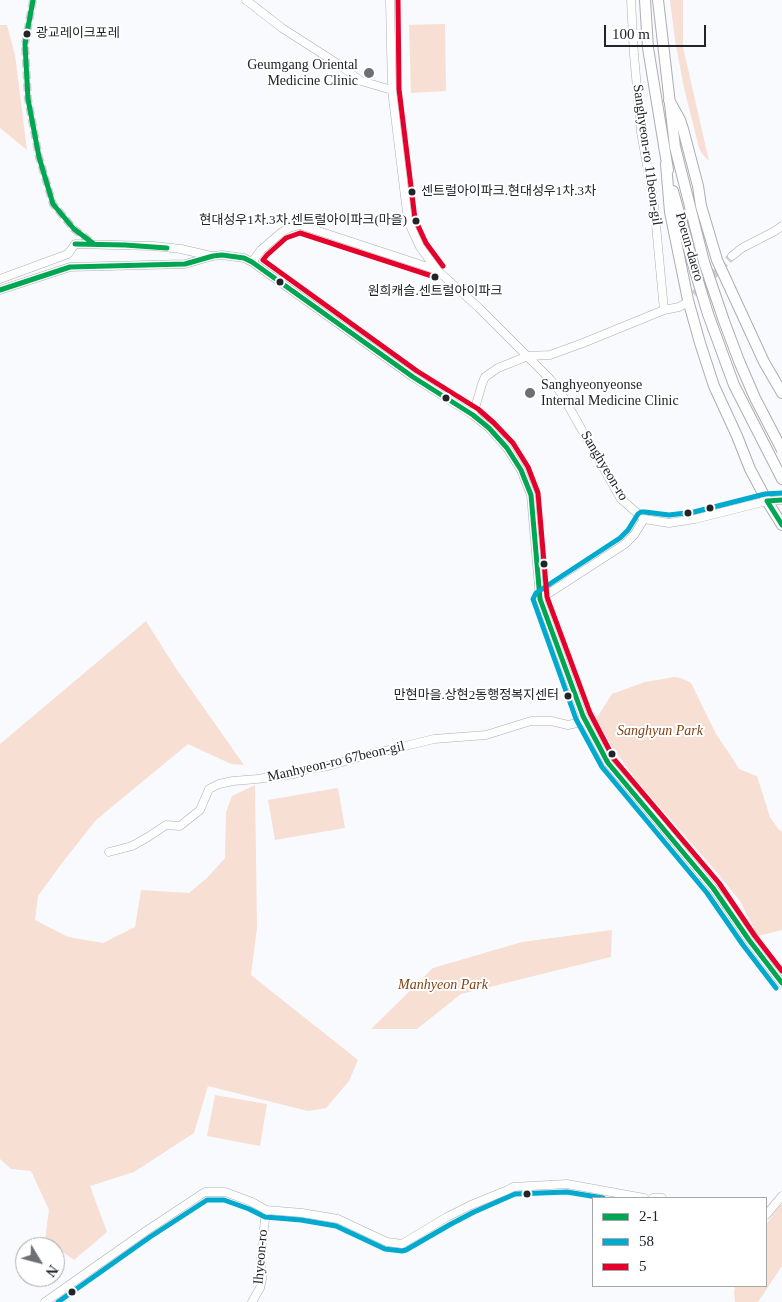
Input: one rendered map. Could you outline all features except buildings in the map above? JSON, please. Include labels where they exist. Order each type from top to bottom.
[{"type":"main road","name":"Poeun-daero","points":[[645,0],[648,48],[666,164],[695,271],[708,314],[734,385],[782,479]]},
{"type":"main road","name":"Poeun-daero","points":[[658,0],[668,100],[675,146],[704,262],[739,361],[755,398],[782,450]]},
{"type":"main road","points":[[668,100],[683,128],[698,186],[701,206],[719,263],[764,362],[782,393]]},
{"type":"main road","points":[[666,164],[670,212],[686,293],[700,343],[714,386],[750,469],[782,525]]},
{"type":"street","points":[[246,0],[282,28],[361,81],[392,90]]},
{"type":"street","name":"Sanghyeon-ro","points":[[390,0],[392,90],[408,222],[420,247],[437,270],[479,308],[550,379],[561,393],[621,499],[644,520]]},
{"type":"street","name":"Sanghyeon-ro 11beon-gil","points":[[631,0],[641,132],[654,204],[664,310]]},
{"type":"street","points":[[252,262],[282,232],[300,225],[437,270]]},
{"type":"street","points":[[732,256],[742,248],[775,232],[782,226]]},
{"type":"street","points":[[0,279],[68,254],[75,244],[154,246],[181,249],[213,256]]},
{"type":"street","points":[[0,290],[70,267],[185,264],[222,255],[244,258],[413,377],[474,415],[489,428],[507,448],[521,470],[531,495],[540,599],[586,721],[608,763],[728,906],[748,940],[782,983]]},
{"type":"street","points":[[474,415],[485,377],[498,368],[528,356],[550,355],[664,310],[679,307],[686,293]]},
{"type":"street","points":[[540,599],[626,544],[644,520],[669,523],[695,519],[767,501],[782,500]]},
{"type":"street","name":"Manhyeon-ro 67beon-gil","points":[[109,852],[132,846],[166,825],[180,826],[200,810],[209,790],[218,784],[294,774],[434,739],[486,735],[531,721],[551,721],[568,725],[586,721]]},
{"type":"street","name":"Ihyeon-ro","points":[[45,1302],[146,1230],[205,1192],[225,1192],[252,1202],[266,1210],[338,1219],[387,1242],[402,1244],[447,1217],[512,1187],[567,1184],[638,1197]]},
{"type":"street","points":[[767,1214],[781,1199]]},
{"type":"street","name":"Ihyeon-ro","points":[[252,1302],[260,1288],[262,1279],[261,1258],[266,1210]]},
{"type":"green space","points":[[670,0],[683,0],[683,47],[709,161],[699,148],[684,88]]},
{"type":"green space","points":[[445,24],[446,91],[411,93],[409,25]]},
{"type":"green space","points":[[0,25],[7,25],[15,55],[27,150],[0,128]]},
{"type":"green space","points":[[146,621],[175,667],[244,765],[231,764],[188,744],[96,820],[38,896],[35,920],[68,937],[103,943],[135,927],[141,890],[189,893],[207,878],[225,858],[226,812],[232,796],[255,785],[257,928],[251,975],[358,1060],[349,1081],[326,1108],[308,1111],[208,1086],[194,1133],[134,1172],[90,1186],[107,1232],[74,1260],[65,1254],[65,1237],[45,1237],[49,1210],[31,1171],[11,1169],[0,1159],[0,744]]},
{"type":"green space","name":"Sanghyun Park","points":[[674,677],[691,683],[716,734],[739,769],[757,776],[770,817],[779,830],[782,831],[782,930],[758,936],[740,901],[636,780],[613,748],[596,719],[612,694],[645,682]]},
{"type":"green space","points":[[338,788],[345,828],[275,840],[268,800]]},
{"type":"green space","name":"Manhyeon Park","points":[[612,930],[611,957],[461,994],[417,1029],[371,1029],[433,968],[522,942]]},
{"type":"green space","points":[[215,1095],[267,1104],[260,1146],[207,1136]]},
{"type":"green space","points":[[782,1204],[782,1266],[758,1302],[735,1302],[735,1287],[767,1287],[767,1224]]},
{"type":"tunnel","points":[[33,0],[25,44],[28,99],[39,157],[53,204],[74,229],[94,244]]},
{"type":"tunnel","points":[[686,303],[732,256]]},
{"type":"transit line","name":"2-1","points":[[33,0],[25,44],[28,99],[39,157],[53,204],[74,229],[94,244]]},
{"type":"transit line","name":"5","points":[[398,0],[399,89],[415,219],[426,243],[443,266]]},
{"type":"transit line","name":"5","points":[[435,277],[300,233],[286,238],[263,260],[417,371],[478,409],[513,443],[528,467],[538,493],[547,597],[590,713],[614,759],[719,883],[755,936],[782,971]]},
{"type":"transit line","name":"2-1","points":[[75,244],[167,248]]},
{"type":"transit line","name":"2-1","points":[[0,290],[70,267],[185,264],[222,255],[244,258],[413,377],[473,415],[489,428],[507,448],[521,470],[531,495],[540,599],[583,716],[608,763],[713,888],[782,983]]},
{"type":"transit line","name":"58","points":[[776,988],[707,893],[602,767],[576,719],[533,599],[536,593],[620,538],[641,512],[669,515],[694,512],[765,494],[782,493]]},
{"type":"transit line","name":"2-1","points":[[782,500],[767,501],[782,525]]},
{"type":"transit line","name":"58","points":[[58,1302],[150,1237],[207,1200],[224,1200],[265,1217],[301,1220],[336,1226],[385,1249],[402,1251],[474,1212],[515,1194],[567,1192],[597,1197]]},
{"type":"place","name":"광교레이크포레","points":[[27,34]]},
{"type":"place","name":"Geumgang Oriental Medicine Clinic","points":[[369,73]]},
{"type":"place","name":"센트럴아이파크.현대성우1차.3차","points":[[412,192]]},
{"type":"place","name":"현대성우1차.3차.센트럴아이파크(마을)","points":[[416,221]]},
{"type":"place","name":"원희캐슬.센트럴아이파크","points":[[435,277]]},
{"type":"place","name":"Sanghyeonyeonse Internal Medicine Clinic","points":[[530,393]]},
{"type":"place","name":"만현마을.상현2동행정복지센터","points":[[568,696]]}]
